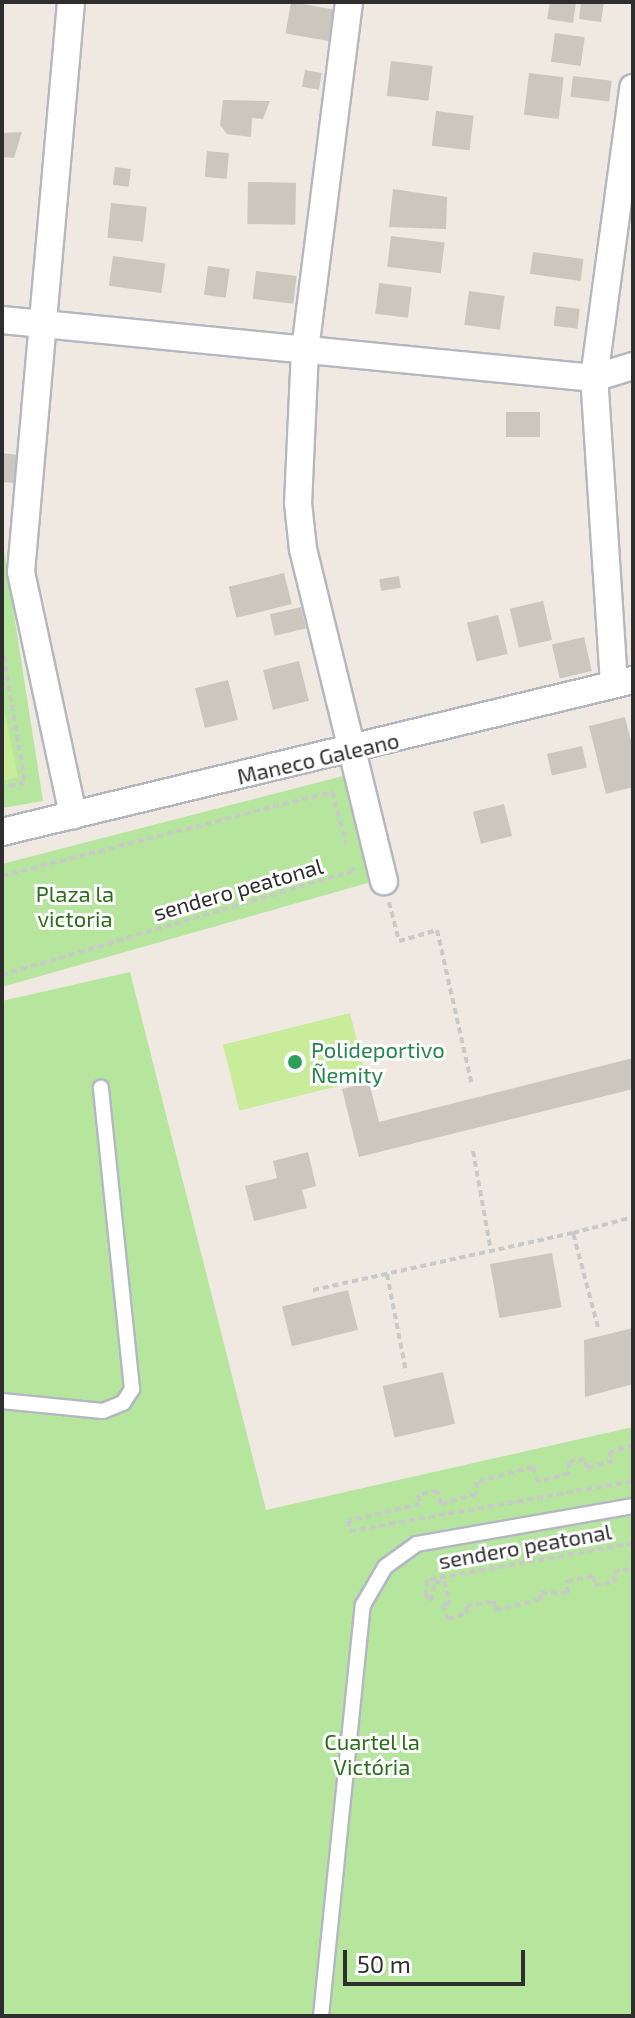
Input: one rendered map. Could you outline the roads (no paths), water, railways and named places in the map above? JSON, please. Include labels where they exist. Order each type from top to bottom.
[{"type":"street","points":[[71,2],[40,323],[21,572],[73,815]]},
{"type":"street","points":[[349,2],[305,350],[298,503],[303,549],[349,752],[384,881]]},
{"type":"street","points":[[623,682],[594,378],[633,88]]},
{"type":"street","points":[[2,320],[594,378],[633,366]]},
{"type":"street","name":"Maneco Galeano","points":[[2,832],[349,752],[623,682]]},
{"type":"lane","points":[[2,1401],[103,1411],[123,1403],[132,1389],[101,1088]]},
{"type":"lane","points":[[321,2016],[363,1605],[385,1567],[417,1544],[633,1506]]},
{"type":"place","name":"Polideportivo Ñemity","points":[[295,1062]]},
{"type":"park label","name":"Plaza la victoria","points":[[75,906]]},
{"type":"park label","name":"Cuartel la Victória","points":[[372,1754]]}]
